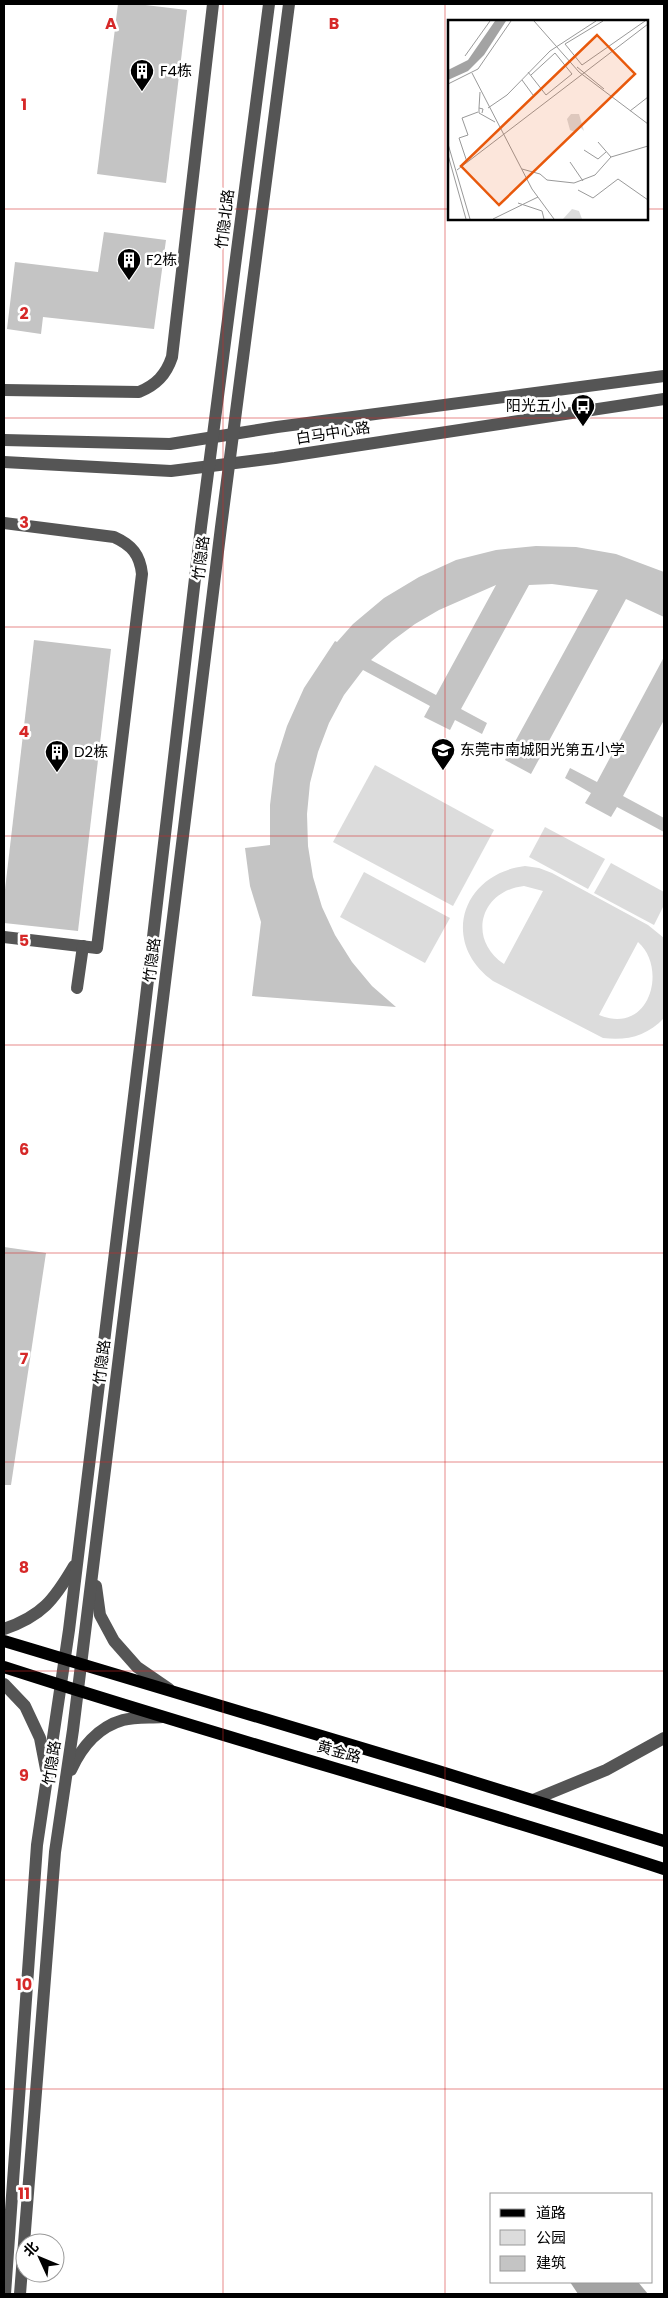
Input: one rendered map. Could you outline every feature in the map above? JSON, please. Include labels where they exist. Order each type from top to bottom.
[{"type":"main road","name":"黄金路","points":[[4,1641],[664,1841]]},
{"type":"main road","name":"黄金路","points":[[4,1667],[162,1717],[522,1823],[664,1869]]},
{"type":"street","points":[[4,390],[139,392],[156,383],[169,367],[173,352],[213,4]]},
{"type":"street","name":"竹隐北路","points":[[213,437],[269,4]]},
{"type":"street","points":[[233,434],[288,4]]},
{"type":"street","name":"白马中心路","points":[[4,440],[170,444],[664,376]]},
{"type":"street","name":"白马中心路","points":[[4,462],[171,471],[209,467],[664,399]]},
{"type":"street","name":"竹隐路","points":[[20,2294],[55,1852],[78,1691],[233,434]]},
{"type":"street","name":"竹隐路","points":[[5,2294],[7,2217],[37,1845],[65,1660],[213,437]]},
{"type":"street","points":[[4,523],[114,537],[130,546],[141,562],[142,574],[98,948],[4,937]]},
{"type":"street","points":[[77,988],[83,946]]},
{"type":"street","points":[[4,1629],[36,1616],[58,1593],[77,1562]]},
{"type":"street","points":[[93,1569],[100,1615],[114,1641],[137,1667],[173,1692]]},
{"type":"street","points":[[4,1684],[25,1706],[40,1738],[48,1777]]},
{"type":"street","points":[[65,1784],[78,1756],[93,1736],[123,1720],[162,1717]]},
{"type":"street","points":[[533,1800],[606,1770],[664,1738]]},
{"type":"green space","points":[[375,765],[494,830],[453,906],[333,842]]},
{"type":"green space","points":[[545,827],[605,859],[588,889],[529,857]]},
{"type":"green space","points":[[611,863],[664,892],[664,905],[654,925],[594,893]]},
{"type":"green space","points":[[525,866],[539,868],[552,873],[648,925],[664,938],[664,1018],[651,1029],[636,1036],[620,1039],[603,1038],[493,981],[477,965],[467,948],[463,930],[465,912],[473,896],[486,882],[503,872]],"holes":[[[524,886],[543,891],[504,964],[492,954],[485,942],[482,930],[484,918],[489,906],[497,897],[509,890]],[[638,942],[647,953],[652,967],[652,982],[649,996],[642,1008],[631,1016],[617,1019],[599,1015]]]},
{"type":"green space","points":[[364,872],[450,918],[425,963],[340,917]]},
{"type":"shaded area","points":[[571,2283],[639,2283],[648,2294],[578,2294]]},
{"type":"building","name":"F4栋","points":[[118,4],[137,4],[187,10],[166,183],[97,174]]},
{"type":"building","points":[[104,232],[166,240],[154,329],[43,317],[41,334],[7,329],[15,262],[98,272]]},
{"type":"building","points":[[536,546],[576,547],[616,554],[664,572],[664,617],[626,599],[531,774],[505,760],[598,590],[552,584],[529,585],[461,709],[487,723],[482,734],[455,720],[450,730],[424,717],[430,706],[363,670],[344,695],[329,723],[318,752],[310,783],[307,814],[308,846],[313,877],[322,907],[335,935],[352,962],[372,986],[396,1007],[252,996],[261,922],[250,886],[245,848],[270,845],[270,805],[275,764],[287,726],[304,688],[335,641],[337,642],[353,624],[384,598],[419,577],[456,560],[496,550]],"holes":[[[496,585],[436,695],[371,660],[415,624],[439,610]]]},
{"type":"building","name":"D2栋","points":[[34,640],[111,649],[78,931],[4,923],[4,898]]},
{"type":"building","points":[[664,657],[664,720],[623,796],[664,818],[664,832],[617,807],[611,817],[585,803],[591,793],[565,778],[570,768],[597,782]]},
{"type":"building","points":[[4,1247],[46,1253],[11,1485],[4,1485]]},
{"type":"place","name":"F4栋","points":[[142,92]]},
{"type":"place","name":"F2栋","points":[[129,281]]},
{"type":"place","name":"阳光五小","points":[[583,427]]},
{"type":"place","name":"东莞市南城阳光第五小学","points":[[443,771]]},
{"type":"place","name":"D2栋","points":[[57,773]]}]
